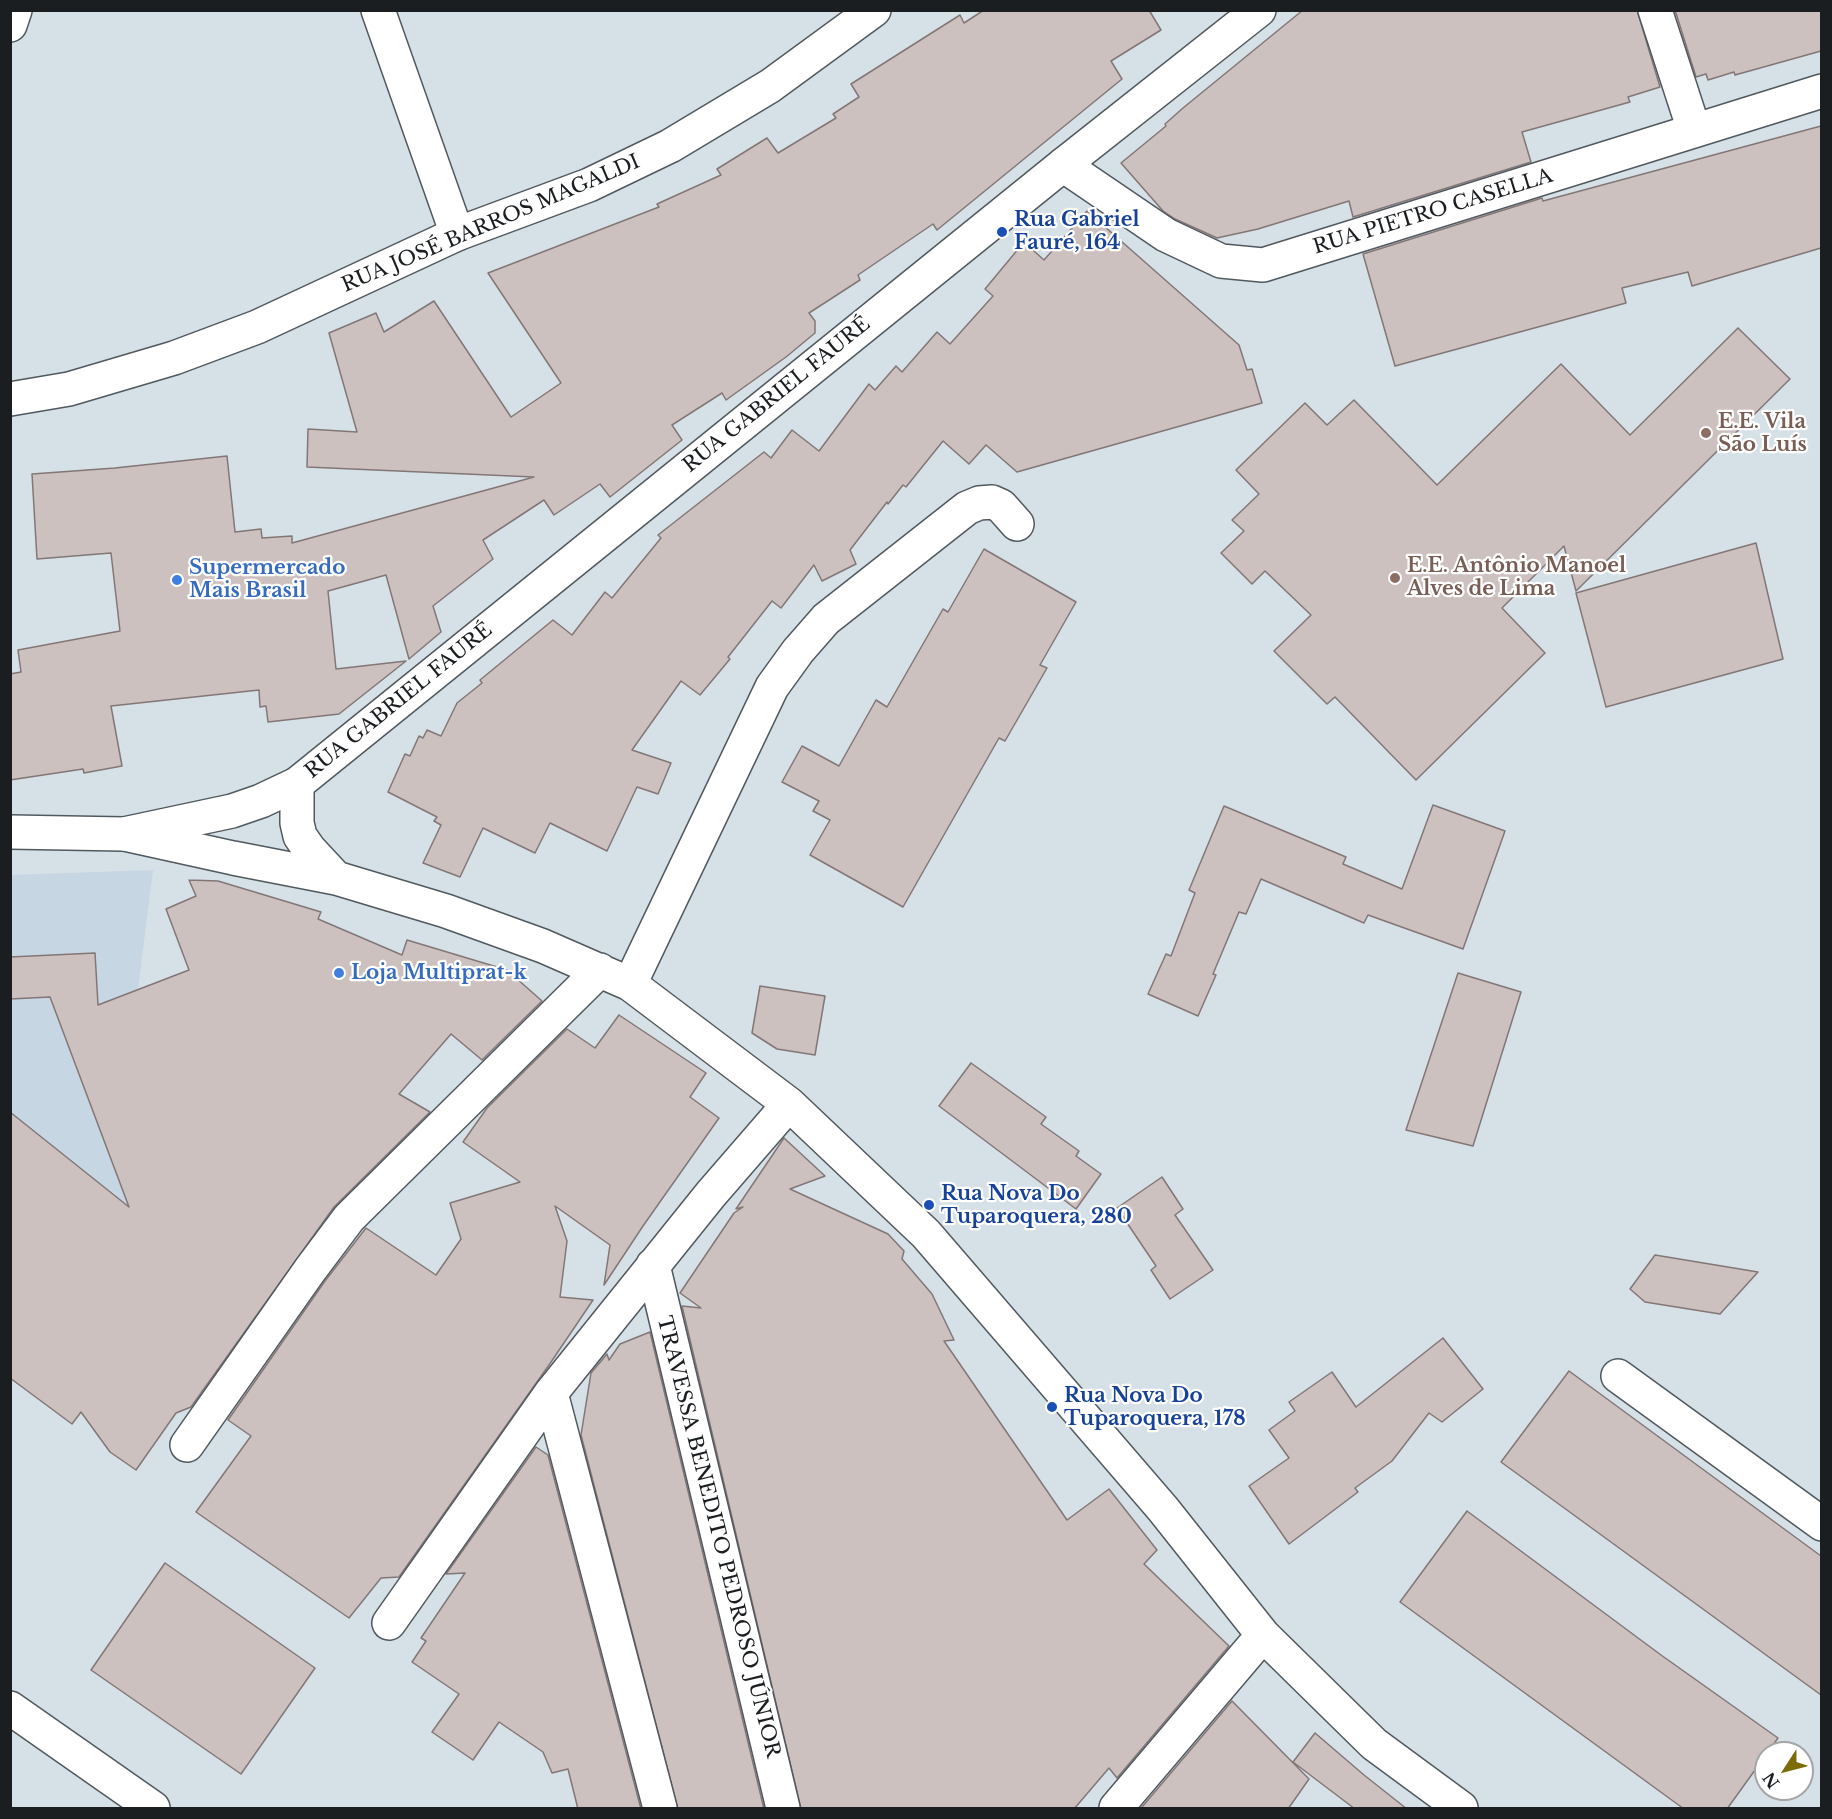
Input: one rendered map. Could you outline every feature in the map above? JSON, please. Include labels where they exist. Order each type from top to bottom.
[{"type":"street","points":[[10,25],[15,10]]},
{"type":"street","points":[[378,10],[456,234]]},
{"type":"street","name":"RUA JOSÉ BARROS MAGALDI","points":[[10,399],[69,389],[174,358],[257,327],[456,234],[589,185],[670,146],[770,86],[874,10]]},
{"type":"street","name":"RUA GABRIEL FAURÉ","points":[[124,834],[232,811],[261,801],[297,784],[1063,165],[1259,10]]},
{"type":"street","points":[[1655,10],[1694,130]]},
{"type":"street","name":"RUA PIETRO CASELLA","points":[[1063,165],[1166,235],[1221,261],[1263,265],[1821,91]]},
{"type":"street","points":[[630,984],[772,687],[798,651],[826,619],[967,508],[979,502],[992,502],[1001,506],[1017,524]]},
{"type":"street","points":[[297,784],[297,823],[300,836],[336,878]]},
{"type":"street","points":[[10,832],[124,834],[336,878],[446,910],[543,946],[630,984],[789,1104],[926,1234],[1163,1509],[1263,1635],[1374,1744],[1461,1809]]},
{"type":"street","points":[[187,1446],[349,1218],[600,970]]},
{"type":"street","points":[[389,1623],[551,1393],[711,1194],[789,1104]]},
{"type":"street","name":"TRAVESSA BENEDITO PEDROSO JÚNIOR","points":[[653,1265],[783,1809]]},
{"type":"street","points":[[1618,1376],[1821,1524]]},
{"type":"street","points":[[551,1393],[660,1809]]},
{"type":"street","points":[[1116,1809],[1263,1635]]},
{"type":"street","points":[[10,1708],[153,1809]]},
{"type":"shaded area","points":[[153,870],[138,989],[203,1156],[42,1401],[11,1380],[10,875]]},
{"type":"building","points":[[984,10],[1149,10],[1161,30],[1111,61],[1122,79],[937,230],[933,224],[858,275],[860,280],[809,313],[815,321],[815,333],[786,357],[726,400],[722,393],[672,425],[682,440],[610,497],[600,484],[554,515],[544,500],[483,540],[493,559],[433,606],[441,632],[409,659],[386,575],[328,591],[336,669],[406,661],[339,714],[268,722],[266,706],[260,707],[259,690],[111,706],[122,766],[84,773],[83,769],[10,780],[10,674],[21,672],[18,650],[120,631],[111,553],[37,559],[32,474],[227,456],[235,532],[261,529],[262,538],[292,536],[292,543],[534,477],[307,467],[308,429],[357,432],[329,333],[376,313],[384,332],[434,301],[511,417],[561,383],[488,273],[659,207],[657,204],[721,175],[717,169],[767,138],[778,153],[836,118],[833,114],[859,97],[851,84],[960,15],[964,23]]},
{"type":"building","points":[[1303,10],[1637,10],[1660,87],[1628,97],[1630,102],[1522,132],[1531,162],[1353,217],[1349,201],[1258,229],[1217,238],[1175,219],[1163,211],[1121,163],[1166,126],[1165,124],[1183,108]]},
{"type":"building","points":[[1675,10],[1821,10],[1821,51],[1735,75],[1734,72],[1708,80],[1706,74],[1696,77]]},
{"type":"building","points":[[1821,126],[1821,248],[1692,286],[1688,272],[1622,288],[1626,303],[1395,366],[1363,254],[1542,198],[1543,201]]},
{"type":"building","points":[[1087,211],[1239,345],[1247,370],[1252,369],[1262,403],[1017,472],[986,445],[969,464],[943,441],[906,487],[903,485],[888,504],[887,502],[850,550],[856,564],[822,581],[814,565],[781,608],[772,601],[728,657],[730,659],[700,695],[681,681],[632,750],[671,763],[658,794],[637,787],[607,851],[550,823],[535,853],[483,828],[460,877],[423,863],[441,825],[434,821],[437,817],[388,792],[405,754],[410,756],[419,736],[423,738],[427,730],[441,736],[457,703],[482,683],[480,680],[553,620],[572,635],[605,592],[612,598],[661,538],[658,535],[764,452],[771,458],[792,430],[819,451],[869,384],[875,390],[896,366],[902,372],[937,332],[950,344],[993,296],[985,289],[1024,242],[1044,260]]},
{"type":"building","points":[[1738,328],[1790,379],[1576,591],[1564,546],[1502,608],[1545,653],[1416,780],[1335,697],[1327,704],[1274,651],[1311,615],[1265,571],[1252,584],[1221,553],[1244,531],[1232,520],[1259,494],[1236,470],[1305,403],[1327,425],[1354,400],[1437,485],[1561,364],[1630,435]]},
{"type":"building","points":[[1756,543],[1783,659],[1606,707],[1576,593]]},
{"type":"building","points":[[984,549],[1076,602],[1040,665],[1047,668],[1005,741],[999,738],[903,907],[810,855],[830,820],[813,811],[819,801],[782,782],[802,746],[839,766],[876,700],[887,707],[943,609],[948,612]]},
{"type":"building","points":[[1433,805],[1505,831],[1463,949],[1368,915],[1364,923],[1261,879],[1246,914],[1239,912],[1198,1016],[1148,994],[1166,954],[1171,956],[1195,893],[1189,890],[1224,806],[1346,857],[1343,864],[1402,889]]},
{"type":"building","points":[[189,880],[218,881],[321,912],[318,919],[402,955],[407,940],[507,970],[542,1001],[482,1060],[451,1034],[399,1094],[430,1112],[334,1207],[191,1407],[176,1413],[136,1470],[110,1452],[81,1412],[72,1424],[10,1378],[10,1112],[129,1207],[50,997],[10,999],[10,957],[95,953],[98,1005],[189,970],[166,909],[196,896]]},
{"type":"building","points":[[1458,973],[1521,992],[1473,1146],[1406,1130]]},
{"type":"building","points":[[760,986],[825,996],[815,1055],[777,1049],[752,1033]]},
{"type":"building","points":[[619,1015],[706,1073],[690,1097],[719,1118],[604,1285],[610,1245],[555,1206],[567,1241],[560,1297],[593,1300],[399,1577],[381,1578],[349,1618],[196,1512],[251,1436],[228,1420],[325,1281],[366,1228],[436,1275],[461,1239],[450,1203],[520,1182],[463,1142],[487,1108],[567,1029],[595,1048]]},
{"type":"building","points":[[971,1063],[1046,1117],[1041,1124],[1079,1151],[1076,1156],[1101,1174],[1076,1209],[939,1106]]},
{"type":"building","points":[[784,1138],[825,1176],[790,1189],[888,1234],[904,1251],[902,1259],[932,1294],[954,1340],[944,1341],[1067,1520],[1109,1489],[1157,1550],[1144,1564],[1229,1646],[1117,1778],[1109,1768],[1074,1809],[801,1809],[682,1306],[701,1308],[680,1293],[734,1213],[743,1207],[736,1209]]},
{"type":"building","points":[[1162,1177],[1183,1209],[1175,1215],[1213,1270],[1170,1299],[1151,1270],[1156,1266],[1117,1208]]},
{"type":"building","points":[[1655,1255],[1758,1272],[1720,1314],[1645,1302],[1630,1289]]},
{"type":"building","points":[[650,1332],[764,1809],[678,1809],[581,1435],[591,1373],[607,1354],[609,1360],[620,1344]]},
{"type":"building","points":[[1443,1338],[1483,1389],[1442,1422],[1429,1413],[1392,1461],[1355,1488],[1358,1492],[1289,1544],[1249,1486],[1289,1458],[1269,1430],[1295,1411],[1289,1402],[1332,1372],[1356,1407]]},
{"type":"building","points":[[1569,1371],[1821,1556],[1821,1695],[1501,1462]]},
{"type":"building","points":[[536,1447],[548,1455],[641,1809],[578,1809],[568,1769],[552,1773],[543,1752],[499,1722],[473,1760],[432,1732],[459,1694],[412,1662],[426,1641],[421,1638],[465,1573],[446,1574]]},
{"type":"building","points":[[1467,1511],[1661,1655],[1778,1738],[1776,1741],[1754,1741],[1754,1771],[1727,1809],[1684,1809],[1400,1602]]},
{"type":"building","points":[[165,1563],[315,1668],[241,1774],[91,1670]]},
{"type":"building","points":[[1232,1701],[1309,1779],[1288,1809],[1143,1809],[1142,1807]]},
{"type":"building","points":[[1315,1733],[1407,1809],[1355,1809],[1293,1762]]},
{"type":"place","name":"Rua Gabriel Fauré, 164","points":[[1002,232]]},
{"type":"place","name":"E.E. Vila São Luís","points":[[1706,433]]},
{"type":"place","name":"E.E. Antônio Manoel Alves de Lima","points":[[1395,578]]},
{"type":"place","name":"Supermercado Mais Brasil","points":[[177,580]]},
{"type":"place","name":"Loja Multiprat-k","points":[[339,973]]},
{"type":"place","name":"Rua Nova Do Tuparoquera, 280","points":[[929,1205]]},
{"type":"place","name":"Rua Nova Do Tuparoquera, 178","points":[[1052,1407]]}]
